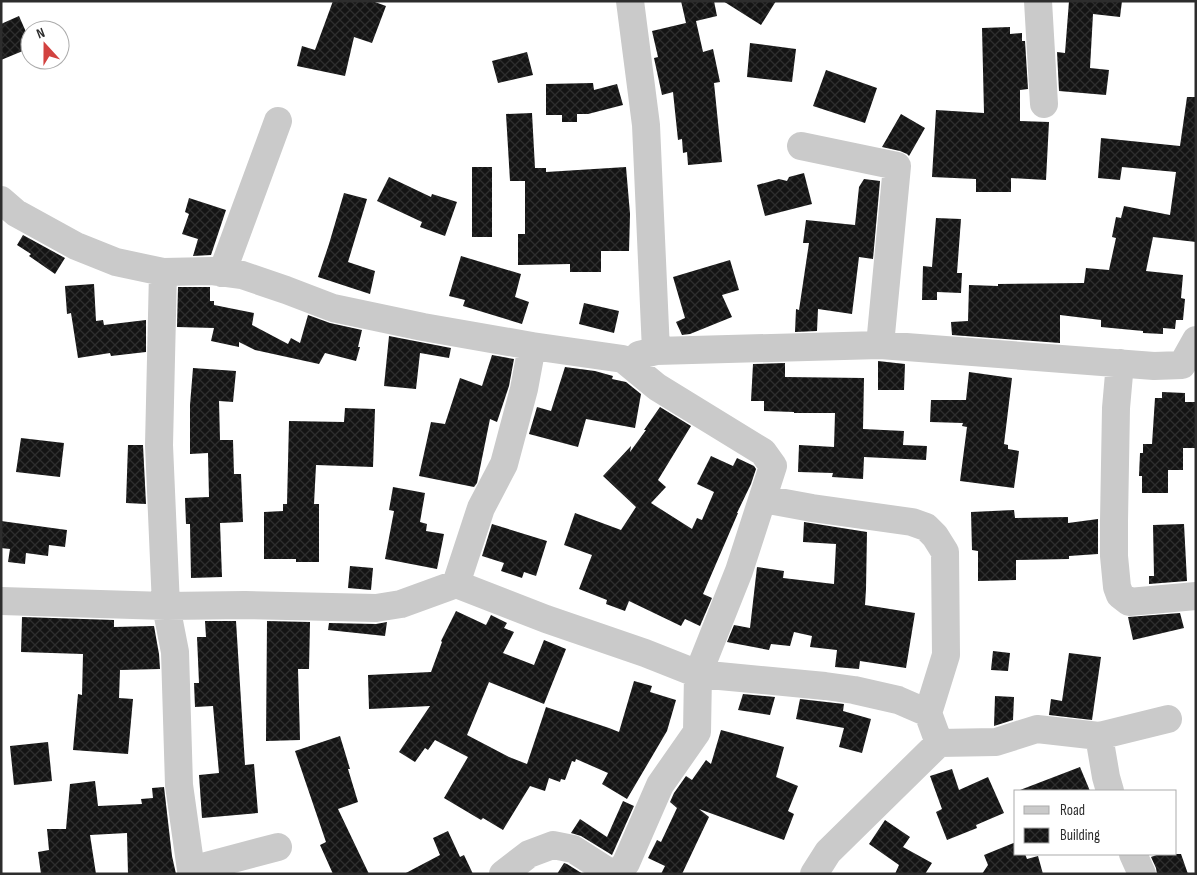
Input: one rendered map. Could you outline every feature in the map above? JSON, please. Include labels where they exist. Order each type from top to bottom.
[{"type":"street","points":[[630,1],[646,125],[656,351]]},
{"type":"street","points":[[1038,1],[1044,104]]},
{"type":"street","points":[[222,273],[278,121]]},
{"type":"street","points":[[801,146],[897,166],[880,345]]},
{"type":"street","points":[[1,200],[16,213],[76,246],[116,262],[163,272],[212,271],[242,275],[333,308],[423,327],[532,346],[623,359],[656,351],[880,345],[1154,366],[1189,374],[1196,340]]},
{"type":"street","points":[[163,272],[159,445],[166,606],[174,652],[179,786],[192,872],[278,847]]},
{"type":"street","points":[[456,584],[481,508],[504,464],[524,389],[532,346]]},
{"type":"street","points":[[503,874],[529,854],[553,845],[573,849],[613,874],[619,872],[626,863],[660,785],[697,732],[698,674],[739,571],[773,466],[763,452],[658,387],[623,359]]},
{"type":"street","points":[[1120,363],[1116,408],[1114,521],[1115,563],[1120,596],[1129,602],[1196,596]]},
{"type":"street","points":[[763,498],[812,508],[912,522],[926,527],[935,536],[944,552],[946,655],[928,713],[939,743]]},
{"type":"street","points":[[1,601],[166,606],[244,605],[376,608],[401,604],[456,584],[546,619],[645,652],[698,674],[854,690],[898,700],[928,713]]},
{"type":"street","points":[[814,874],[828,852],[939,743],[996,742],[1037,729],[1099,736],[1168,720]]},
{"type":"street","points":[[1099,736],[1110,790]]},
{"type":"street","points":[[1133,855],[1142,874]]},
{"type":"building","points":[[333,1],[372,1],[386,6],[372,43],[354,37],[345,76],[297,66],[302,46],[315,50]]},
{"type":"building","points":[[681,1],[714,1],[717,16],[696,21],[703,52],[713,49],[720,82],[714,83],[722,162],[688,165],[687,152],[683,153],[682,139],[678,140],[673,92],[662,95],[654,58],[658,57],[652,31],[686,23]]},
{"type":"building","points":[[723,1],[776,1],[761,25]]},
{"type":"building","points":[[1069,1],[1122,1],[1120,17],[1093,14],[1090,68],[1109,70],[1106,95],[1059,91],[1057,52],[1065,53]]},
{"type":"building","points":[[19,16],[21,20],[20,52],[1,60],[1,24]]},
{"type":"building","points":[[1010,27],[1010,34],[1022,33],[1022,41],[1025,41],[1028,89],[1020,90],[1020,121],[1049,122],[1046,180],[1011,178],[1011,192],[976,192],[976,179],[932,177],[936,110],[984,113],[982,28]]},
{"type":"building","points":[[750,43],[796,49],[792,82],[747,77]]},
{"type":"building","points":[[527,52],[533,75],[498,83],[492,61]]},
{"type":"building","points":[[826,70],[877,88],[865,123],[813,106]]},
{"type":"building","points":[[593,83],[594,90],[617,84],[623,105],[588,114],[577,114],[577,122],[562,122],[562,115],[546,115],[546,84]]},
{"type":"building","points":[[1187,97],[1196,97],[1196,242],[1153,237],[1146,271],[1183,275],[1181,298],[1185,299],[1183,320],[1176,320],[1175,329],[1163,328],[1163,334],[1143,333],[1143,331],[1101,327],[1101,320],[1060,315],[1060,343],[952,335],[951,322],[968,321],[969,285],[998,286],[998,284],[1084,283],[1086,268],[1109,270],[1116,238],[1112,237],[1116,217],[1121,218],[1124,206],[1170,215],[1176,172],[1122,167],[1120,180],[1098,178],[1101,138],[1180,146]]},
{"type":"building","points":[[532,113],[535,168],[546,168],[546,172],[626,167],[630,214],[629,251],[601,251],[601,272],[570,272],[570,264],[518,265],[518,234],[525,234],[525,181],[510,181],[506,114]]},
{"type":"building","points":[[901,114],[925,128],[909,156],[900,151],[882,147]]},
{"type":"building","points":[[472,167],[492,167],[492,237],[472,237]]},
{"type":"building","points":[[804,173],[812,204],[765,216],[757,185],[779,179],[787,181],[789,177]]},
{"type":"building","points":[[389,177],[431,197],[432,194],[457,202],[445,236],[420,227],[422,222],[377,201]]},
{"type":"building","points":[[864,179],[880,181],[873,259],[859,257],[852,314],[818,309],[817,331],[795,332],[796,309],[799,310],[809,243],[803,243],[806,220],[855,225],[859,187]]},
{"type":"building","points":[[344,193],[367,199],[348,262],[375,271],[370,294],[318,277]]},
{"type":"building","points":[[189,198],[226,210],[211,255],[193,256],[198,239],[182,234],[189,214],[185,212]]},
{"type":"building","points":[[936,218],[961,219],[957,273],[962,273],[961,293],[937,292],[937,300],[922,300],[923,266],[932,267]]},
{"type":"building","points":[[23,235],[65,258],[55,274],[17,245]]},
{"type":"building","points":[[461,256],[521,274],[515,297],[529,302],[522,324],[463,306],[465,300],[449,296]]},
{"type":"building","points":[[730,260],[739,290],[722,295],[732,317],[690,334],[682,335],[676,322],[685,318],[673,277]]},
{"type":"building","points":[[94,284],[96,321],[103,320],[104,325],[146,320],[146,352],[111,356],[110,353],[78,358],[71,313],[67,314],[65,286]]},
{"type":"building","points":[[178,287],[210,287],[210,301],[214,301],[214,305],[254,313],[252,325],[288,344],[291,338],[300,343],[308,315],[330,323],[362,330],[356,361],[325,353],[319,364],[255,350],[239,342],[239,347],[211,341],[214,328],[177,327]]},
{"type":"building","points":[[584,303],[619,311],[614,333],[579,324]]},
{"type":"building","points":[[389,336],[451,348],[449,358],[420,353],[416,389],[384,386]]},
{"type":"building","points":[[492,355],[514,359],[509,386],[497,422],[490,419],[477,483],[474,487],[419,476],[431,422],[445,424],[460,378],[482,386]]},
{"type":"building","points":[[878,361],[905,364],[904,390],[878,390]]},
{"type":"building","points":[[785,363],[785,377],[864,378],[863,429],[904,431],[903,445],[927,446],[926,460],[864,457],[863,479],[832,477],[833,473],[798,472],[799,445],[834,447],[835,413],[764,411],[764,401],[751,401],[753,364]]},
{"type":"building","points":[[565,367],[595,371],[613,376],[612,379],[626,382],[641,394],[635,428],[586,419],[578,447],[529,434],[537,407],[551,411]]},
{"type":"building","points":[[193,368],[236,371],[233,402],[219,401],[220,440],[233,440],[234,474],[241,474],[243,522],[220,523],[222,577],[191,578],[190,524],[186,524],[185,498],[209,497],[208,453],[190,454],[190,405]]},
{"type":"building","points":[[969,372],[1012,378],[1004,444],[1008,445],[1008,449],[1019,451],[1014,488],[960,481],[967,427],[962,426],[963,423],[930,422],[931,400],[966,400]]},
{"type":"building","points":[[1162,392],[1185,393],[1185,402],[1196,402],[1196,448],[1183,448],[1183,470],[1168,470],[1168,493],[1142,493],[1142,476],[1139,476],[1140,453],[1143,453],[1143,444],[1152,444],[1155,398],[1162,398]]},
{"type":"building","points":[[660,407],[691,426],[658,480],[666,487],[651,503],[692,529],[697,518],[702,520],[714,492],[697,484],[711,456],[733,466],[737,458],[754,466],[756,469],[703,594],[712,598],[700,626],[685,619],[681,626],[629,601],[625,611],[606,604],[607,600],[579,589],[592,555],[564,545],[575,513],[621,530],[636,507],[603,476],[631,446],[630,452]]},
{"type":"building","points":[[345,408],[375,409],[373,467],[316,465],[314,504],[319,504],[319,562],[296,562],[296,559],[264,559],[264,512],[283,511],[283,504],[287,504],[289,421],[344,422]]},
{"type":"building","points":[[21,438],[64,443],[60,477],[16,472]]},
{"type":"building","points":[[128,445],[143,445],[146,504],[126,503]]},
{"type":"building","points":[[393,487],[425,493],[420,522],[427,524],[426,531],[444,534],[437,569],[385,559],[394,511],[389,510]]},
{"type":"building","points":[[1014,510],[1015,518],[1068,517],[1068,523],[1098,519],[1098,554],[1069,556],[1069,559],[1016,560],[1016,580],[978,581],[978,551],[972,550],[971,512]]},
{"type":"building","points":[[1,521],[67,530],[65,547],[49,545],[48,556],[26,553],[25,564],[8,562],[10,549],[1,548]]},
{"type":"building","points":[[804,522],[867,532],[865,605],[915,613],[906,668],[860,661],[859,669],[835,667],[837,650],[810,647],[812,636],[794,632],[790,646],[771,644],[769,650],[727,642],[734,625],[750,628],[757,567],[784,571],[783,578],[834,584],[836,544],[803,542]]},
{"type":"building","points":[[492,524],[547,541],[536,576],[524,572],[522,578],[501,571],[504,563],[482,556]]},
{"type":"building","points":[[1184,524],[1187,581],[1149,584],[1149,576],[1154,576],[1153,525]]},
{"type":"building","points":[[350,566],[373,568],[371,590],[348,588]]},
{"type":"building","points":[[456,611],[486,625],[491,615],[507,623],[504,628],[514,632],[503,653],[534,665],[544,640],[566,649],[544,704],[489,682],[467,735],[509,757],[527,764],[546,707],[619,732],[634,681],[652,686],[650,692],[676,700],[667,731],[627,799],[602,784],[608,773],[576,759],[575,762],[572,761],[565,780],[561,779],[560,782],[549,778],[545,791],[530,786],[503,830],[483,818],[481,820],[444,798],[468,757],[435,740],[428,750],[425,748],[415,762],[399,752],[430,706],[369,709],[368,675],[431,672],[441,641]]},
{"type":"building","points":[[1180,613],[1184,628],[1133,640],[1128,617]]},
{"type":"building","points":[[22,617],[114,620],[114,627],[154,626],[160,669],[120,670],[119,698],[133,699],[128,754],[73,750],[78,694],[82,695],[83,654],[21,652]]},
{"type":"building","points":[[205,621],[236,621],[245,765],[254,764],[258,813],[202,818],[199,775],[219,773],[213,706],[195,707],[194,683],[199,683],[197,637],[206,637]]},
{"type":"building","points":[[267,621],[310,622],[309,669],[298,669],[300,740],[266,741]]},
{"type":"building","points":[[387,622],[385,636],[328,630],[329,623],[376,624]]},
{"type":"building","points":[[993,651],[1010,653],[1008,671],[991,670]]},
{"type":"building","points":[[1069,653],[1101,657],[1092,720],[1049,715],[1051,699],[1062,701]]},
{"type":"building","points":[[743,694],[775,697],[770,715],[738,710]]},
{"type":"building","points":[[995,696],[1014,697],[1013,720],[994,726]]},
{"type":"building","points":[[800,699],[844,704],[843,711],[871,719],[862,753],[839,747],[844,728],[796,719]]},
{"type":"building","points":[[721,730],[784,747],[776,777],[798,786],[788,811],[794,814],[784,840],[699,809],[709,817],[682,874],[661,874],[665,866],[648,858],[657,840],[661,842],[677,808],[670,802],[686,776],[692,780],[706,760],[711,764]]},
{"type":"building","points":[[340,736],[358,802],[338,809],[369,874],[333,874],[320,845],[326,842],[295,751]]},
{"type":"building","points":[[48,742],[52,781],[14,785],[10,746]]},
{"type":"building","points":[[1080,767],[1090,790],[1020,790]]},
{"type":"building","points":[[952,769],[959,790],[988,777],[1004,813],[976,825],[977,828],[947,840],[936,812],[942,809],[930,776]]},
{"type":"building","points":[[95,781],[98,806],[142,804],[141,799],[153,798],[152,788],[164,787],[172,856],[176,874],[128,874],[127,833],[90,835],[96,874],[41,874],[38,852],[49,850],[47,829],[66,829],[70,784]]},
{"type":"building","points":[[623,801],[634,806],[612,855],[581,836],[571,833],[580,819],[607,837]]},
{"type":"building","points":[[885,820],[910,837],[903,847],[932,863],[925,874],[895,874],[899,865],[869,844]]},
{"type":"building","points":[[448,831],[460,857],[464,855],[473,874],[404,874],[440,855],[433,838]]},
{"type":"building","points":[[1014,843],[1014,855],[1025,855],[1027,859],[1038,856],[1043,874],[982,874],[988,865],[984,855]]},
{"type":"building","points":[[1181,854],[1188,874],[1157,874],[1151,857]]},
{"type":"building","points":[[564,863],[567,864],[583,874],[557,874]]}]
